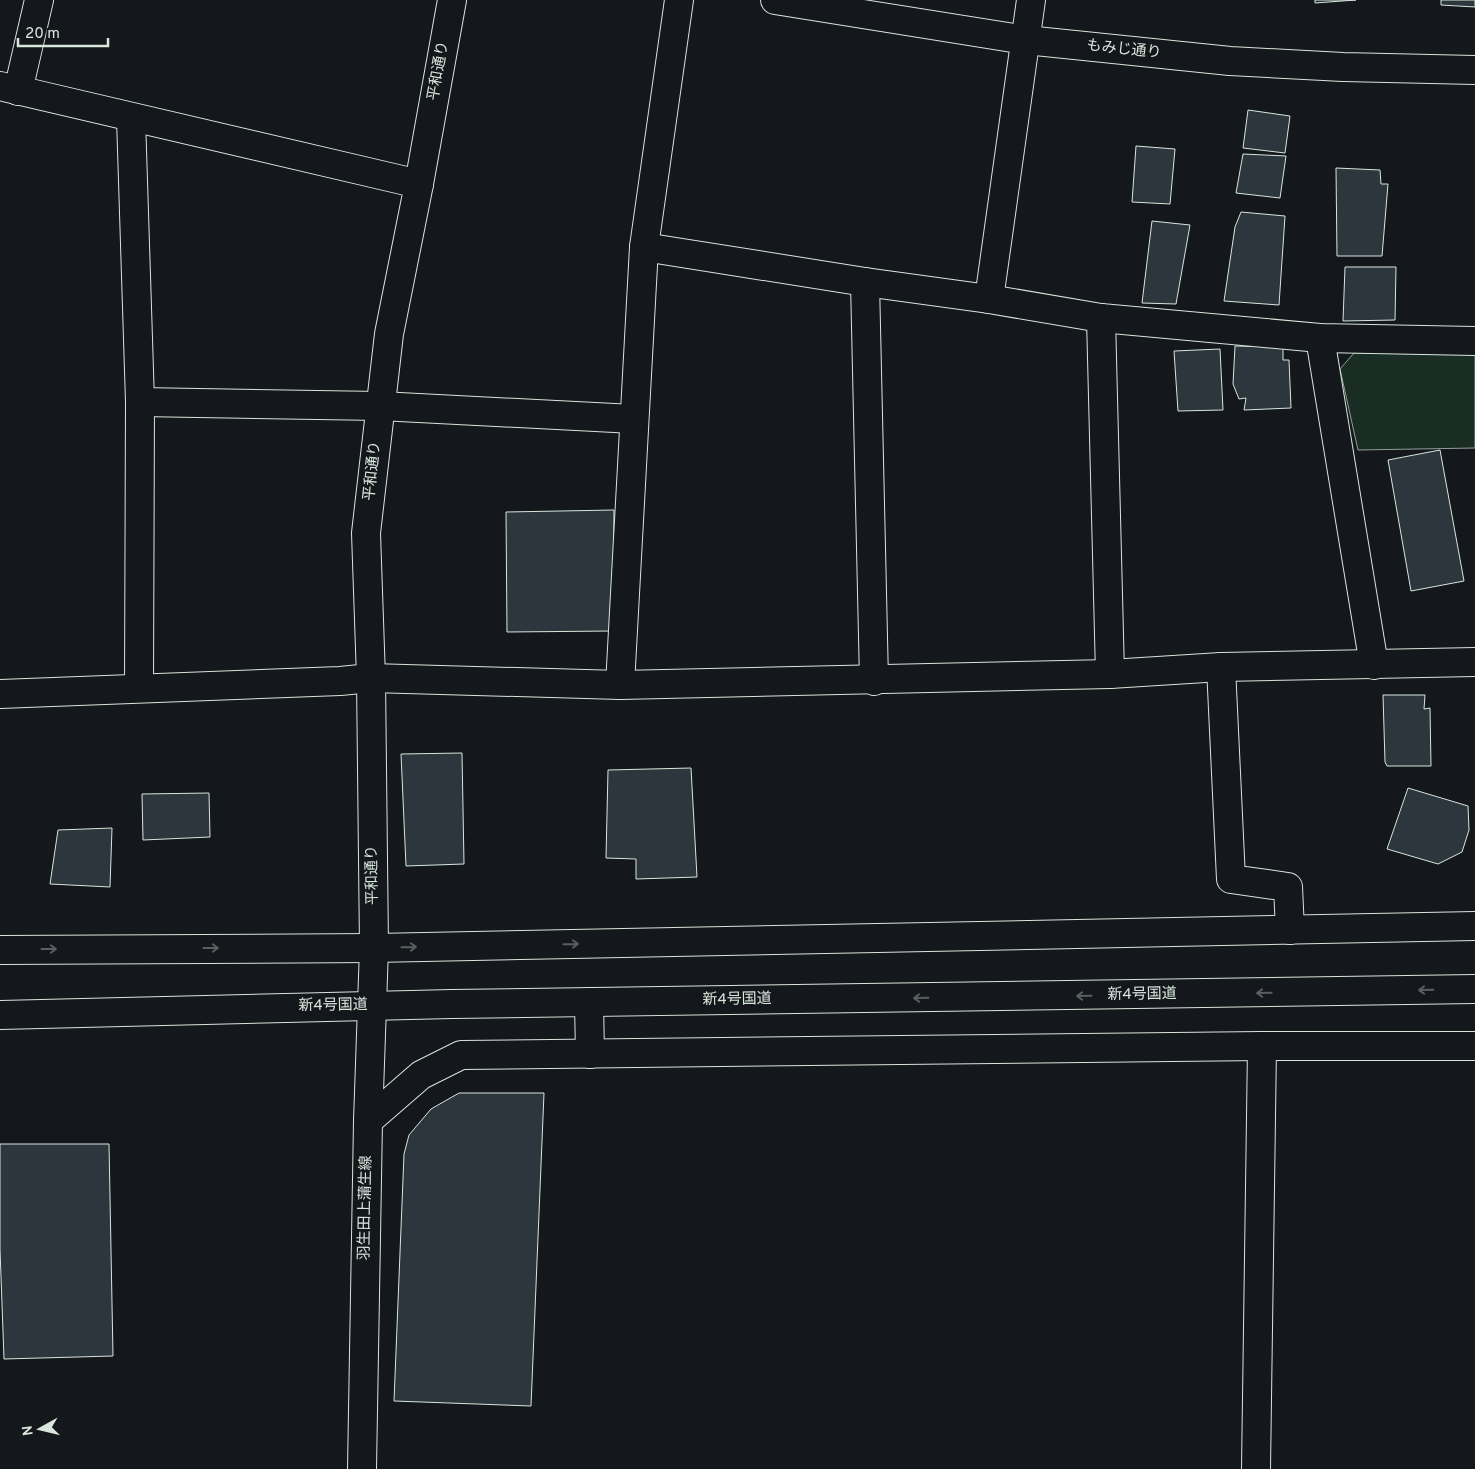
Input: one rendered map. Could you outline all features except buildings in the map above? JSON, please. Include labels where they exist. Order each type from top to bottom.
[{"type":"main road","points":[[39,0],[9,89],[419,184]]},
{"type":"main road","name":"平和通り","points":[[374,948],[371,678],[366,532],[389,334],[419,184],[452,0]]},
{"type":"main road","points":[[620,685],[644,248],[679,0]]},
{"type":"main road","name":"もみじ通り","points":[[775,0],[1026,40],[1230,61],[1343,67],[1475,70]]},
{"type":"main road","points":[[989,300],[1031,0]]},
{"type":"main road","points":[[131,118],[140,402],[139,688]]},
{"type":"main road","points":[[644,248],[1101,318],[1320,338],[1475,341]]},
{"type":"main road","points":[[865,282],[874,681]]},
{"type":"main road","points":[[1101,318],[1110,674]]},
{"type":"main road","points":[[1320,338],[1374,665]]},
{"type":"main road","points":[[140,402],[380,406],[634,419]]},
{"type":"main road","points":[[0,694],[340,681],[371,678],[620,685],[874,681],[1110,674],[1221,667],[1475,662]]},
{"type":"main road","points":[[1221,667],[1230,879],[1288,887],[1290,930]]},
{"type":"main road","points":[[0,950],[374,948],[1475,926]]},
{"type":"main road","name":"羽生田上蒲生線","points":[[362,1469],[368,1121],[374,948]]},
{"type":"main road","name":"新4号国道","points":[[0,1014],[372,1005],[1475,989]]},
{"type":"main road","points":[[588,1002],[590,1054]]},
{"type":"main road","points":[[1256,1469],[1262,1046]]},
{"type":"main road","points":[[368,1121],[421,1075],[461,1055],[1262,1046],[1475,1046]]},
{"type":"green space","points":[[1354,353],[1475,353],[1475,448],[1358,450],[1340,369]]}]
